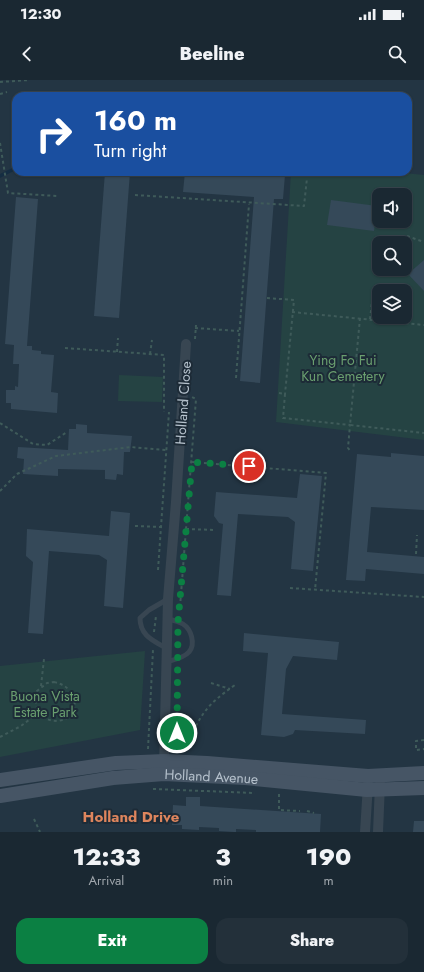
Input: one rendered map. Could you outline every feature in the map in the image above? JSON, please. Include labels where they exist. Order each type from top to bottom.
[{"type":"street","name":"Holland Close","points":[[164,768],[168,599],[186,344]]},
{"type":"street","name":"Holland Avenue","points":[[0,780],[70,771],[116,763],[164,768],[246,772],[424,788]]},
{"type":"street","name":"Holland Avenue","points":[[0,796],[113,778],[164,768]]},
{"type":"street","name":"Holland Avenue","points":[[374,783],[424,773]]},
{"type":"street","points":[[366,832],[374,783]]},
{"type":"street","points":[[374,783],[378,832]]},
{"type":"lane","points":[[166,648],[148,637],[140,625],[140,618],[149,610],[168,599]]},
{"type":"lane","points":[[166,662],[185,656],[190,651],[193,643],[189,632],[183,624],[167,619]]},
{"type":"path","points":[[0,82],[29,80]]},
{"type":"path","points":[[0,94],[7,92]]},
{"type":"path","points":[[0,143],[8,193],[57,196]]},
{"type":"path","points":[[134,195],[249,204],[304,206],[307,178]]},
{"type":"path","points":[[236,378],[249,204]]},
{"type":"path","points":[[412,238],[424,242]]},
{"type":"path","points":[[267,298],[294,300],[283,418],[424,433]]},
{"type":"path","points":[[370,319],[372,301]]},
{"type":"path","points":[[292,312],[424,325]]},
{"type":"path","points":[[351,452],[348,448],[360,318]]},
{"type":"path","points":[[195,328],[240,331]]},
{"type":"path","points":[[116,352],[118,338]]},
{"type":"path","points":[[150,354],[152,340]]},
{"type":"path","points":[[65,348],[164,355],[164,412]]},
{"type":"path","points":[[279,393],[285,394]]},
{"type":"path","points":[[0,423],[33,444],[47,445],[67,432]]},
{"type":"path","points":[[178,622],[194,446]]},
{"type":"path","points":[[0,491],[17,474],[56,456],[131,447],[166,450]]},
{"type":"path","points":[[192,462],[326,472],[315,590]]},
{"type":"path","points":[[135,526],[153,527]]},
{"type":"path","points":[[195,529],[216,530]]},
{"type":"path","points":[[416,554],[417,535]]},
{"type":"path","points":[[290,588],[424,597]]},
{"type":"path","points":[[41,686],[44,659]]},
{"type":"path","points":[[54,682],[70,690],[75,708],[71,715],[59,722],[46,718],[38,713],[35,698],[37,691],[41,686],[46,683],[54,682]]},
{"type":"path","points":[[211,683],[230,689]]},
{"type":"path","points":[[186,748],[203,712],[215,699],[235,685]]},
{"type":"path","points":[[0,737],[21,726],[38,713]]},
{"type":"path","points":[[424,740],[416,740],[416,750],[424,749]]},
{"type":"path","points":[[150,789],[256,793]]},
{"type":"path","points":[[285,794],[279,794],[279,810],[300,811]]},
{"type":"path","points":[[307,811],[314,813]]},
{"type":"path","points":[[34,819],[40,832]]},
{"type":"green space","name":"Ying Fo Fui Kun Cemetery","points":[[412,174],[424,175],[424,440],[276,422],[291,176],[412,176]]},
{"type":"green space","points":[[119,375],[163,377],[162,402],[118,401]]},
{"type":"green space","name":"Buona Vista Estate Park","points":[[145,651],[140,730],[0,757],[0,666]]},
{"type":"building","points":[[105,176],[130,176],[119,318],[94,316]]},
{"type":"building","points":[[185,176],[285,176],[283,199],[274,199],[260,383],[240,381],[254,197],[183,192]]},
{"type":"building","points":[[16,197],[38,199],[27,346],[32,346],[32,350],[41,351],[41,354],[54,355],[51,392],[58,393],[57,413],[11,409],[11,403],[6,403],[6,390],[15,390],[15,386],[18,387],[19,364],[13,364],[14,345],[5,344]]},
{"type":"building","points":[[331,200],[372,205],[372,228],[374,228],[374,231],[327,225]]},
{"type":"building","points":[[424,260],[424,291],[410,276],[412,276],[412,270]]},
{"type":"building","points":[[76,424],[87,425],[87,433],[132,436],[130,452],[124,452],[123,475],[117,474],[116,480],[105,479],[105,470],[58,469],[58,476],[23,474],[24,459],[17,458],[18,447],[68,450],[69,429],[76,429]]},
{"type":"building","points":[[391,453],[424,456],[424,510],[371,507],[367,552],[424,557],[424,574],[366,569],[365,581],[346,580],[357,454],[391,457]]},
{"type":"building","points":[[300,474],[322,476],[313,571],[291,569],[295,522],[288,517],[238,514],[231,596],[217,595],[223,524],[219,523],[214,516],[216,492],[297,498]]},
{"type":"building","points":[[111,511],[130,513],[123,608],[104,606],[107,560],[99,555],[49,551],[43,634],[28,633],[33,562],[26,556],[27,529],[109,536]]},
{"type":"building","points":[[244,633],[339,642],[337,660],[293,656],[286,669],[282,714],[366,720],[365,734],[295,730],[293,734],[284,737],[261,735],[268,653],[243,651]]},
{"type":"building","points":[[186,797],[200,797],[200,806],[321,814],[320,832],[256,832],[256,830],[236,829],[236,832],[234,832],[219,831],[219,828],[199,827],[199,830],[182,829],[182,825],[172,825],[173,805],[186,806]]},
{"type":"building","points":[[414,821],[424,821],[424,832],[413,832]]},
{"type":"waterway","points":[[0,176],[12,170]]},
{"type":"district","name":"Holland Drive","points":[[131,817]]},
{"type":"route","points":[[177,733],[178,622],[192,462],[249,466]]}]
